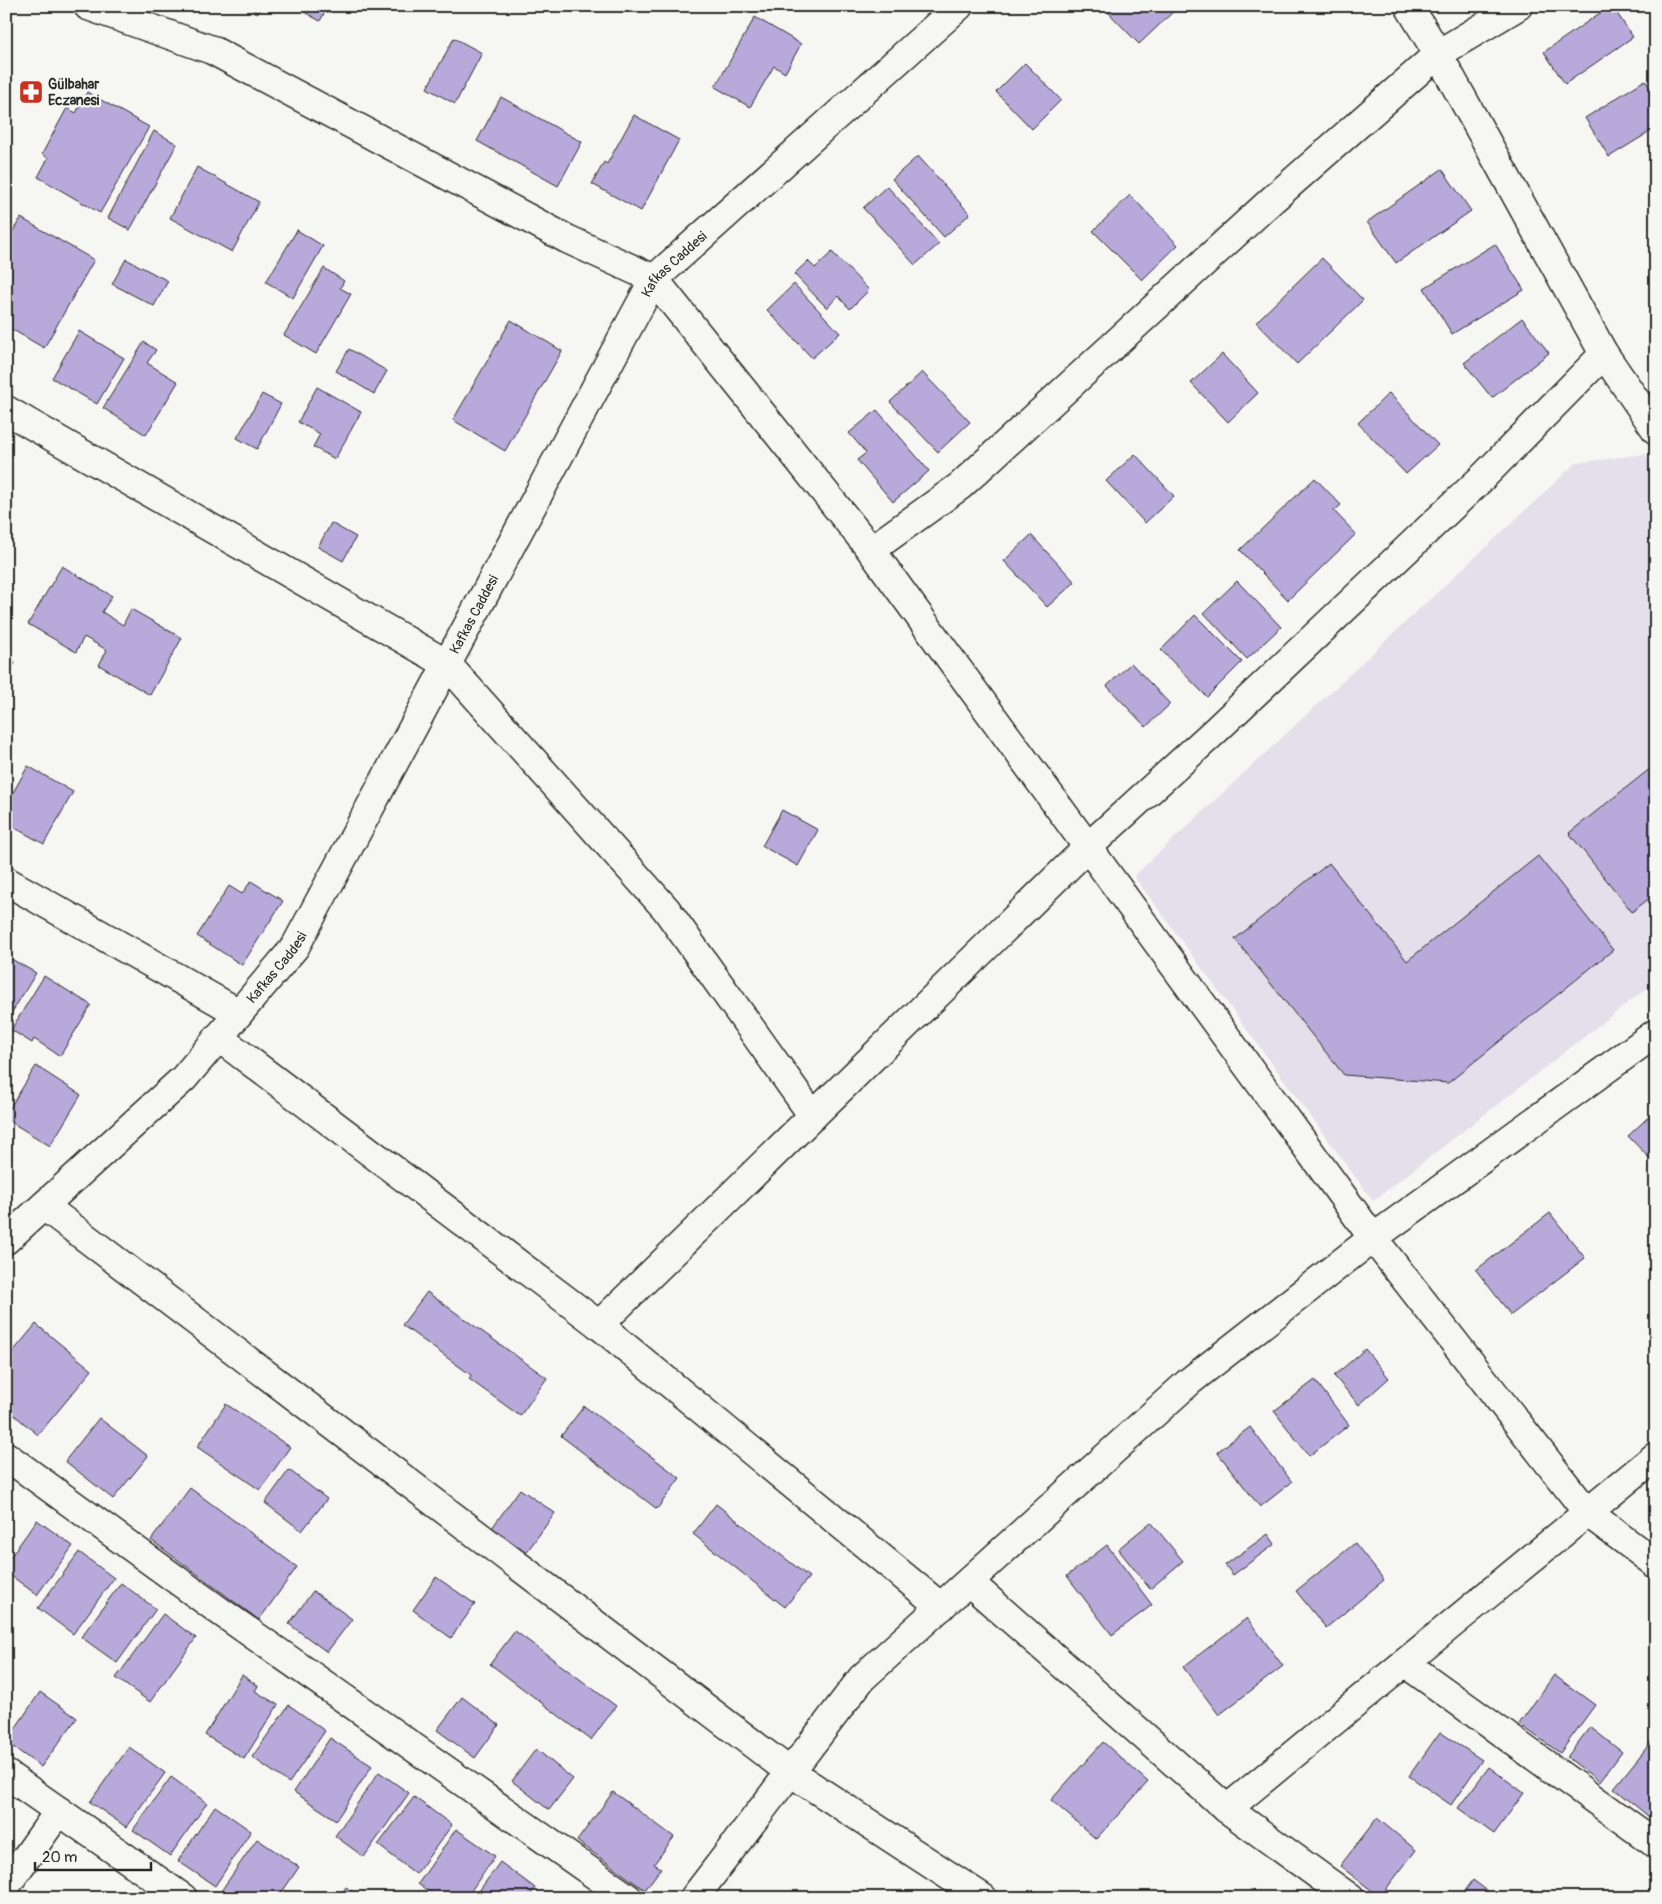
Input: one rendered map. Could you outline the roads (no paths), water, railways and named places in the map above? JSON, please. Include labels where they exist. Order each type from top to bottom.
[{"type":"street","points":[[88,6],[212,50],[567,239],[654,279],[871,550],[1373,1238],[1586,1512],[1656,1564]]},
{"type":"street","points":[[1409,6],[1438,54],[1604,354],[1656,430]]},
{"type":"street","points":[[871,550],[960,486],[1272,200],[1438,54],[1518,6]]},
{"type":"street","name":"Kafkas Caddesi","points":[[6,1240],[184,1078],[295,947],[654,279],[956,7]]},
{"type":"street","points":[[600,1324],[1088,847],[1215,731],[1480,480],[1604,354]]},
{"type":"street","points":[[6,410],[447,664],[666,910],[813,1116]]},
{"type":"street","points":[[6,882],[239,1013]]},
{"type":"street","points":[[694,1898],[862,1678],[1190,1381],[1373,1238],[1656,1033]]},
{"type":"street","points":[[218,1037],[600,1324],[941,1607]]},
{"type":"street","points":[[44,1206],[790,1772],[983,1898]]},
{"type":"street","points":[[6,1456],[221,1612],[628,1898]]},
{"type":"street","points":[[1227,1809],[1656,1456]]},
{"type":"street","points":[[969,1582],[1227,1809],[1350,1898]]},
{"type":"street","points":[[1405,1663],[1656,1844]]},
{"type":"street","points":[[6,1774],[183,1898]]},
{"type":"street","points":[[6,1886],[59,1811]]},
{"type":"place","name":"Gülbahar Eczanesi","points":[[31,92]]}]
